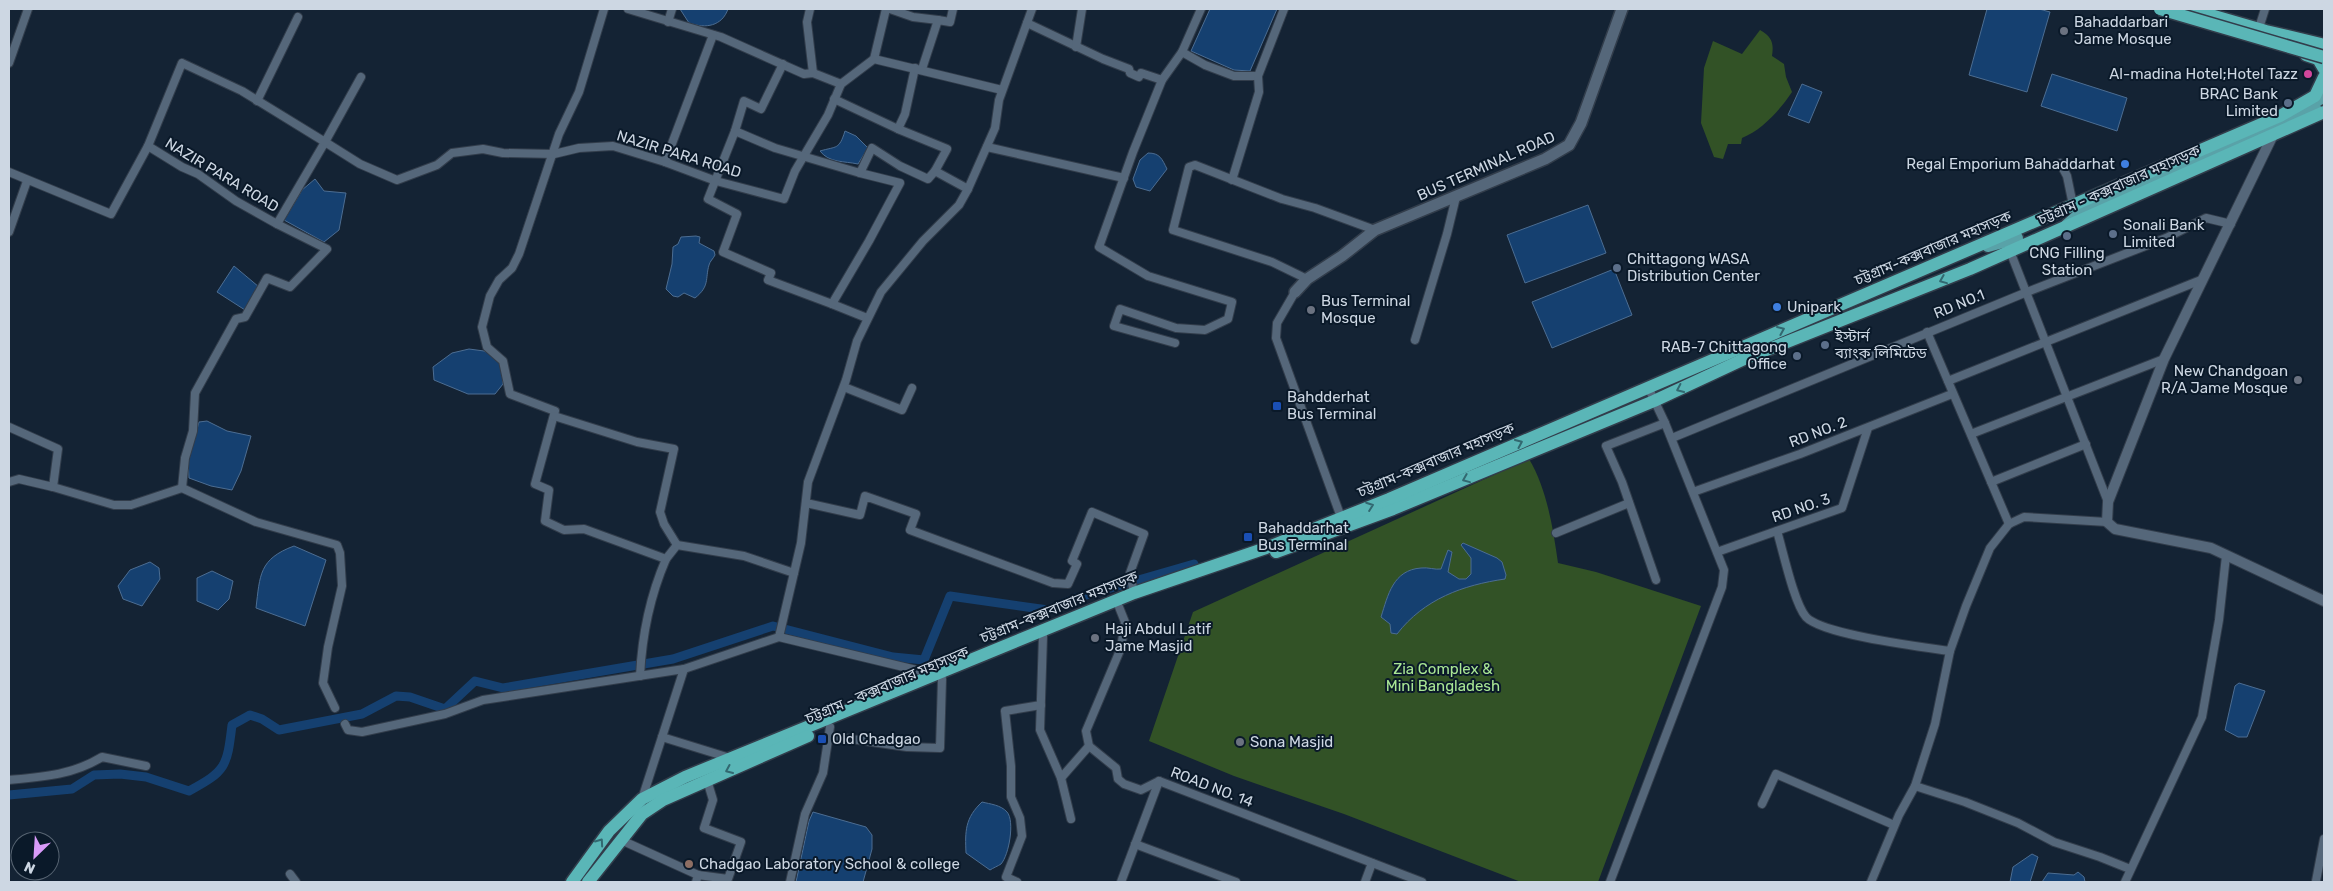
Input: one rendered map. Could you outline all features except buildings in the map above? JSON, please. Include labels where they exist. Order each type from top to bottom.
[{"type":"highway","points":[[2155,9],[2257,33]]},
{"type":"highway","points":[[2160,9],[2323,55]]},
{"type":"highway","points":[[2189,9],[2323,55]]},
{"type":"highway","points":[[2189,9],[2323,55]]},
{"type":"highway","name":"চট্টগ্রাম-কক্সবাজার মহাসড়ক","points":[[572,882],[609,830],[642,799],[685,777],[938,677],[1134,593],[1343,522],[1389,499],[2280,116],[2315,96],[2324,77]]},
{"type":"highway","name":"চট্টগ্রাম - কক্সবাজার মহাসড়ক","points":[[588,882],[642,814],[663,800],[707,780],[830,731],[938,677],[1343,522],[1393,509],[1654,401],[1744,359],[1974,267],[2272,137],[2324,112]]},
{"type":"main road","name":"BUS TERMINAL ROAD","points":[[1295,292],[1307,279],[1342,256],[1375,230],[1545,159],[1569,144],[1581,123],[1622,9]]},
{"type":"main road","points":[[2056,212],[2079,207],[2317,102],[2324,97]]},
{"type":"main road","points":[[2065,226],[2082,212],[2324,103]]},
{"type":"main road","points":[[1965,252],[2016,238],[1974,267]]},
{"type":"street","points":[[9,62],[28,9]]},
{"type":"street","points":[[604,9],[579,92],[559,134],[554,154],[519,254],[512,268],[500,280],[490,296],[482,327],[487,347],[503,361],[510,394],[555,411],[535,484],[549,490],[545,521],[564,530],[584,529],[666,559]]},
{"type":"street","points":[[628,9],[721,36],[804,74],[813,73],[841,84]]},
{"type":"street","points":[[668,22],[672,9]]},
{"type":"street","points":[[810,9],[807,22],[813,73]]},
{"type":"street","points":[[886,9],[874,59],[1002,90]]},
{"type":"street","points":[[890,9],[913,17],[950,22],[953,9]]},
{"type":"street","points":[[779,637],[781,621],[801,543],[808,482],[844,387],[857,341],[881,292],[923,241],[958,205],[968,189],[995,128],[1002,90],[1032,9]]},
{"type":"street","points":[[1076,47],[1082,9]]},
{"type":"street","points":[[1175,343],[1114,326],[1120,309],[1176,328],[1205,330],[1228,319],[1232,302],[1148,276],[1099,247],[1162,80],[1182,52],[1201,9]]},
{"type":"street","points":[[1232,180],[1259,92],[1258,76],[1284,9]]},
{"type":"street","points":[[2257,33],[2265,9]]},
{"type":"street","points":[[257,101],[298,17]]},
{"type":"street","points":[[898,129],[938,20]]},
{"type":"street","points":[[1027,23],[1076,47],[1129,69],[1130,73],[1139,77],[1141,72],[1162,80]]},
{"type":"street","points":[[665,162],[713,35]]},
{"type":"street","points":[[1182,52],[1205,65],[1234,76],[1258,76]]},
{"type":"street","name":"NAZIR PARA ROAD","points":[[9,172],[111,214],[148,146],[182,167],[198,174],[236,201],[277,224],[325,142],[360,164],[397,180],[437,165],[452,153],[483,149],[503,153],[554,154],[579,148],[613,146],[665,162],[716,181],[784,199],[795,171],[805,157],[841,84],[874,59]]},
{"type":"street","points":[[148,146],[182,63],[257,101],[325,142],[361,77]]},
{"type":"street","points":[[783,64],[761,109],[744,100],[735,131],[708,199],[737,214],[723,252],[770,273],[768,280],[867,318]]},
{"type":"street","points":[[834,98],[898,129],[947,149],[935,171],[928,179],[900,166],[872,148],[860,173]]},
{"type":"street","points":[[735,131],[775,148],[860,173],[900,182],[869,241],[832,304]]},
{"type":"street","points":[[2107,522],[2108,502],[2164,359],[2272,137]]},
{"type":"street","points":[[987,147],[1124,178]]},
{"type":"street","points":[[2060,163],[2068,176],[2072,205]]},
{"type":"street","points":[[1307,279],[1272,262],[1172,230],[1189,167],[1194,165],[1375,230]]},
{"type":"street","points":[[935,171],[968,189]]},
{"type":"street","points":[[9,232],[27,181]]},
{"type":"street","points":[[1414,340],[1447,234],[1456,197]]},
{"type":"street","name":"RD NO.1","points":[[1672,438],[1927,332],[2166,238],[2206,218],[2231,224]]},
{"type":"street","points":[[182,488],[185,458],[193,431],[195,393],[236,319],[245,316],[267,278],[290,287],[327,249],[277,224]]},
{"type":"street","points":[[2010,251],[2108,502]]},
{"type":"street","points":[[1948,381],[2201,280]]},
{"type":"street","points":[[1295,292],[1277,323],[1276,338],[1343,522]]},
{"type":"street","points":[[1927,332],[2009,524]]},
{"type":"street","points":[[1971,434],[2164,359]]},
{"type":"street","points":[[844,387],[902,410],[912,388]]},
{"type":"street","points":[[1610,882],[1722,587],[1724,570],[1666,423],[1648,387]]},
{"type":"street","name":"RD NO. 2","points":[[1693,492],[1868,428],[1952,394]]},
{"type":"street","points":[[554,416],[637,442],[674,450],[660,512],[677,545]]},
{"type":"street","points":[[1656,580],[1606,446],[1666,423]]},
{"type":"street","points":[[9,427],[58,449],[53,487]]},
{"type":"street","name":"RD NO. 3","points":[[1717,552],[1842,508],[1868,428]]},
{"type":"street","points":[[1991,482],[2086,444]]},
{"type":"street","points":[[9,482],[19,479],[114,505],[130,506],[182,488],[256,522],[338,545],[342,586],[328,647],[323,683],[335,708]]},
{"type":"street","points":[[806,503],[860,515],[865,496],[916,514],[910,530],[1038,578],[1053,583],[1068,584],[1077,564],[1072,561],[1092,512],[1144,534],[1130,573],[1134,593]]},
{"type":"street","points":[[1556,532],[1629,504]]},
{"type":"street","points":[[1871,882],[1894,825],[1915,786],[1935,724],[1950,651],[1966,606],[1990,548],[2009,524],[2024,517],[2107,522],[2115,530],[2211,548],[2324,601]]},
{"type":"street","points":[[1777,531],[1801,608],[1810,620],[1822,626],[1854,635],[1950,651]]},
{"type":"street","points":[[640,676],[641,656],[655,585],[666,559],[677,545]]},
{"type":"street","points":[[677,545],[744,556],[794,573]]},
{"type":"street","points":[[2125,882],[2202,717],[2215,648],[2226,556]]},
{"type":"street","points":[[1061,778],[1089,746],[1086,731],[1121,648],[1125,622],[1119,607]]},
{"type":"street","points":[[1043,636],[1040,730],[1061,778],[1071,818]]},
{"type":"street","points":[[345,724],[348,730],[362,732],[445,714],[483,700],[684,669],[779,637],[938,677],[940,748],[907,747],[830,731],[823,773],[805,814],[790,882]]},
{"type":"street","points":[[642,799],[684,669]]},
{"type":"street","points":[[1017,882],[1006,877],[1022,836],[1020,818],[1011,797],[1011,766],[1005,711],[1041,705]]},
{"type":"street","points":[[662,737],[730,758]]},
{"type":"street","name":"ROAD NO. 14","points":[[1089,746],[1116,768],[1118,779],[1124,784],[1140,790],[1159,781],[1422,882]]},
{"type":"street","points":[[9,780],[58,775],[86,767],[102,757],[146,766]]},
{"type":"street","points":[[1762,804],[1776,774],[1894,825]]},
{"type":"street","points":[[622,840],[697,879],[728,878],[741,842],[704,828],[713,800],[707,780]]},
{"type":"street","points":[[1122,882],[1159,781]]},
{"type":"street","points":[[1915,786],[1965,802],[2018,823],[2054,842],[2071,846],[2130,869]]},
{"type":"street","points":[[2316,882],[2324,839]]},
{"type":"street","points":[[1135,844],[1236,882]]},
{"type":"street","points":[[1365,882],[1372,863]]},
{"type":"street","points":[[290,874],[296,882]]},
{"type":"green space","points":[[1760,30],[1771,41],[1773,47],[1772,56],[1784,64],[1786,77],[1792,92],[1770,119],[1757,130],[1742,138],[1741,144],[1728,144],[1723,159],[1714,157],[1701,123],[1704,68],[1713,41],[1742,54]]},
{"type":"green space","name":"Zia Complex & Mini Bangladesh","points":[[1529,459],[1545,496],[1558,563],[1596,572],[1701,606],[1598,882],[1521,882],[1344,814],[1234,776],[1149,741],[1193,612]]},
{"type":"water","points":[[680,9],[728,9],[718,22],[713,25],[701,26],[689,23]]},
{"type":"water","points":[[1210,9],[1277,9],[1250,71],[1234,70],[1191,51]]},
{"type":"water","points":[[1987,9],[2039,9],[2050,12],[2027,92],[1969,75]]},
{"type":"water","points":[[2052,74],[2127,98],[2117,131],[2041,106]]},
{"type":"water","points":[[1802,84],[1822,92],[1809,123],[1788,115]]},
{"type":"water","points":[[845,131],[856,136],[868,148],[858,164],[832,160],[820,151],[837,146]]},
{"type":"water","points":[[1148,153],[1158,155],[1167,169],[1150,191],[1136,187],[1133,179],[1140,160]]},
{"type":"water","points":[[315,179],[324,191],[346,193],[339,230],[324,242],[284,220],[302,190]]},
{"type":"water","points":[[1588,205],[1606,253],[1525,283],[1507,235]]},
{"type":"water","points":[[681,237],[700,237],[699,243],[714,251],[715,255],[709,265],[705,286],[695,298],[684,293],[678,297],[673,296],[666,289],[672,264],[673,247],[678,244]]},
{"type":"water","points":[[234,266],[259,287],[245,310],[217,292]]},
{"type":"water","points":[[1614,269],[1632,315],[1552,348],[1532,302]]},
{"type":"water","points":[[469,349],[484,351],[499,358],[503,384],[495,394],[468,394],[434,380],[433,367],[452,353]]},
{"type":"water","points":[[207,421],[227,431],[251,436],[241,471],[232,490],[211,486],[189,478],[188,461],[199,422]]},
{"type":"water","points":[[1463,543],[1502,562],[1506,575],[1505,579],[1474,585],[1445,596],[1419,611],[1397,634],[1391,633],[1390,624],[1381,617],[1393,585],[1404,573],[1412,570],[1424,568],[1441,569],[1448,550],[1452,552],[1448,572],[1459,579],[1466,579],[1471,574],[1471,558],[1461,545]]},
{"type":"water","points":[[294,546],[326,560],[305,626],[256,608],[263,570],[274,557]]},
{"type":"water","points":[[150,562],[159,568],[160,579],[142,606],[123,599],[118,586],[130,570]]},
{"type":"water","points":[[212,571],[233,581],[229,599],[218,610],[197,601],[197,578]]},
{"type":"water","points":[[2239,683],[2265,691],[2247,737],[2238,737],[2225,730],[2235,686]]},
{"type":"water","points":[[982,802],[1005,810],[1011,823],[1010,838],[1004,860],[1001,864],[990,870],[966,853],[967,825],[972,814]]},
{"type":"water","points":[[813,812],[866,827],[872,835],[872,849],[863,882],[796,882],[809,821]]},
{"type":"water","points":[[2032,854],[2038,857],[2030,882],[2010,882],[2013,867]]},
{"type":"water","points":[[2078,872],[2084,877],[2085,882],[2042,882],[2048,873],[2074,875]]},
{"type":"waterway","points":[[9,795],[72,789],[94,775],[120,774],[146,777],[189,791],[218,772],[226,759],[232,725],[250,715],[262,719],[279,730],[362,714],[396,696],[410,697],[445,709],[475,681],[503,688],[673,659],[773,626],[893,657],[924,660],[950,596],[1048,610],[1076,598],[1194,564]]},
{"type":"place","name":"Bahaddarbari Jame Mosque","points":[[2064,31]]},
{"type":"place","name":"Al-madina Hotel;Hotel Tazz","points":[[2308,74]]},
{"type":"place","name":"BRAC Bank Limited","points":[[2288,103]]},
{"type":"place","name":"Regal Emporium Bahaddarhat","points":[[2125,164]]},
{"type":"place","name":"Sonali Bank Limited","points":[[2113,234]]},
{"type":"place","name":"CNG Filling Station","points":[[2067,236]]},
{"type":"place","name":"Chittagong WASA Distribution Center","points":[[1617,268]]},
{"type":"place","name":"Unipark","points":[[1777,307]]},
{"type":"place","name":"Bus Terminal Mosque","points":[[1311,310]]},
{"type":"place","name":"ইস্টার্ন ব্যাংক লিমিটেড","points":[[1825,345]]},
{"type":"place","name":"RAB-7 Chittagong Office","points":[[1797,356]]},
{"type":"place","name":"New Chandgoan R/A Jame Mosque","points":[[2298,380]]},
{"type":"place","name":"Bahdderhat Bus Terminal","points":[[1277,406]]},
{"type":"place","name":"Bahaddarhat Bus Terminal","points":[[1248,537]]},
{"type":"place","name":"Haji Abdul Latif Jame Masjid","points":[[1095,638]]},
{"type":"place","name":"Old Chadgao","points":[[822,739]]},
{"type":"place","name":"Sona Masjid","points":[[1240,742]]},
{"type":"place","name":"Chadgao Laboratory School & college","points":[[689,864]]}]
